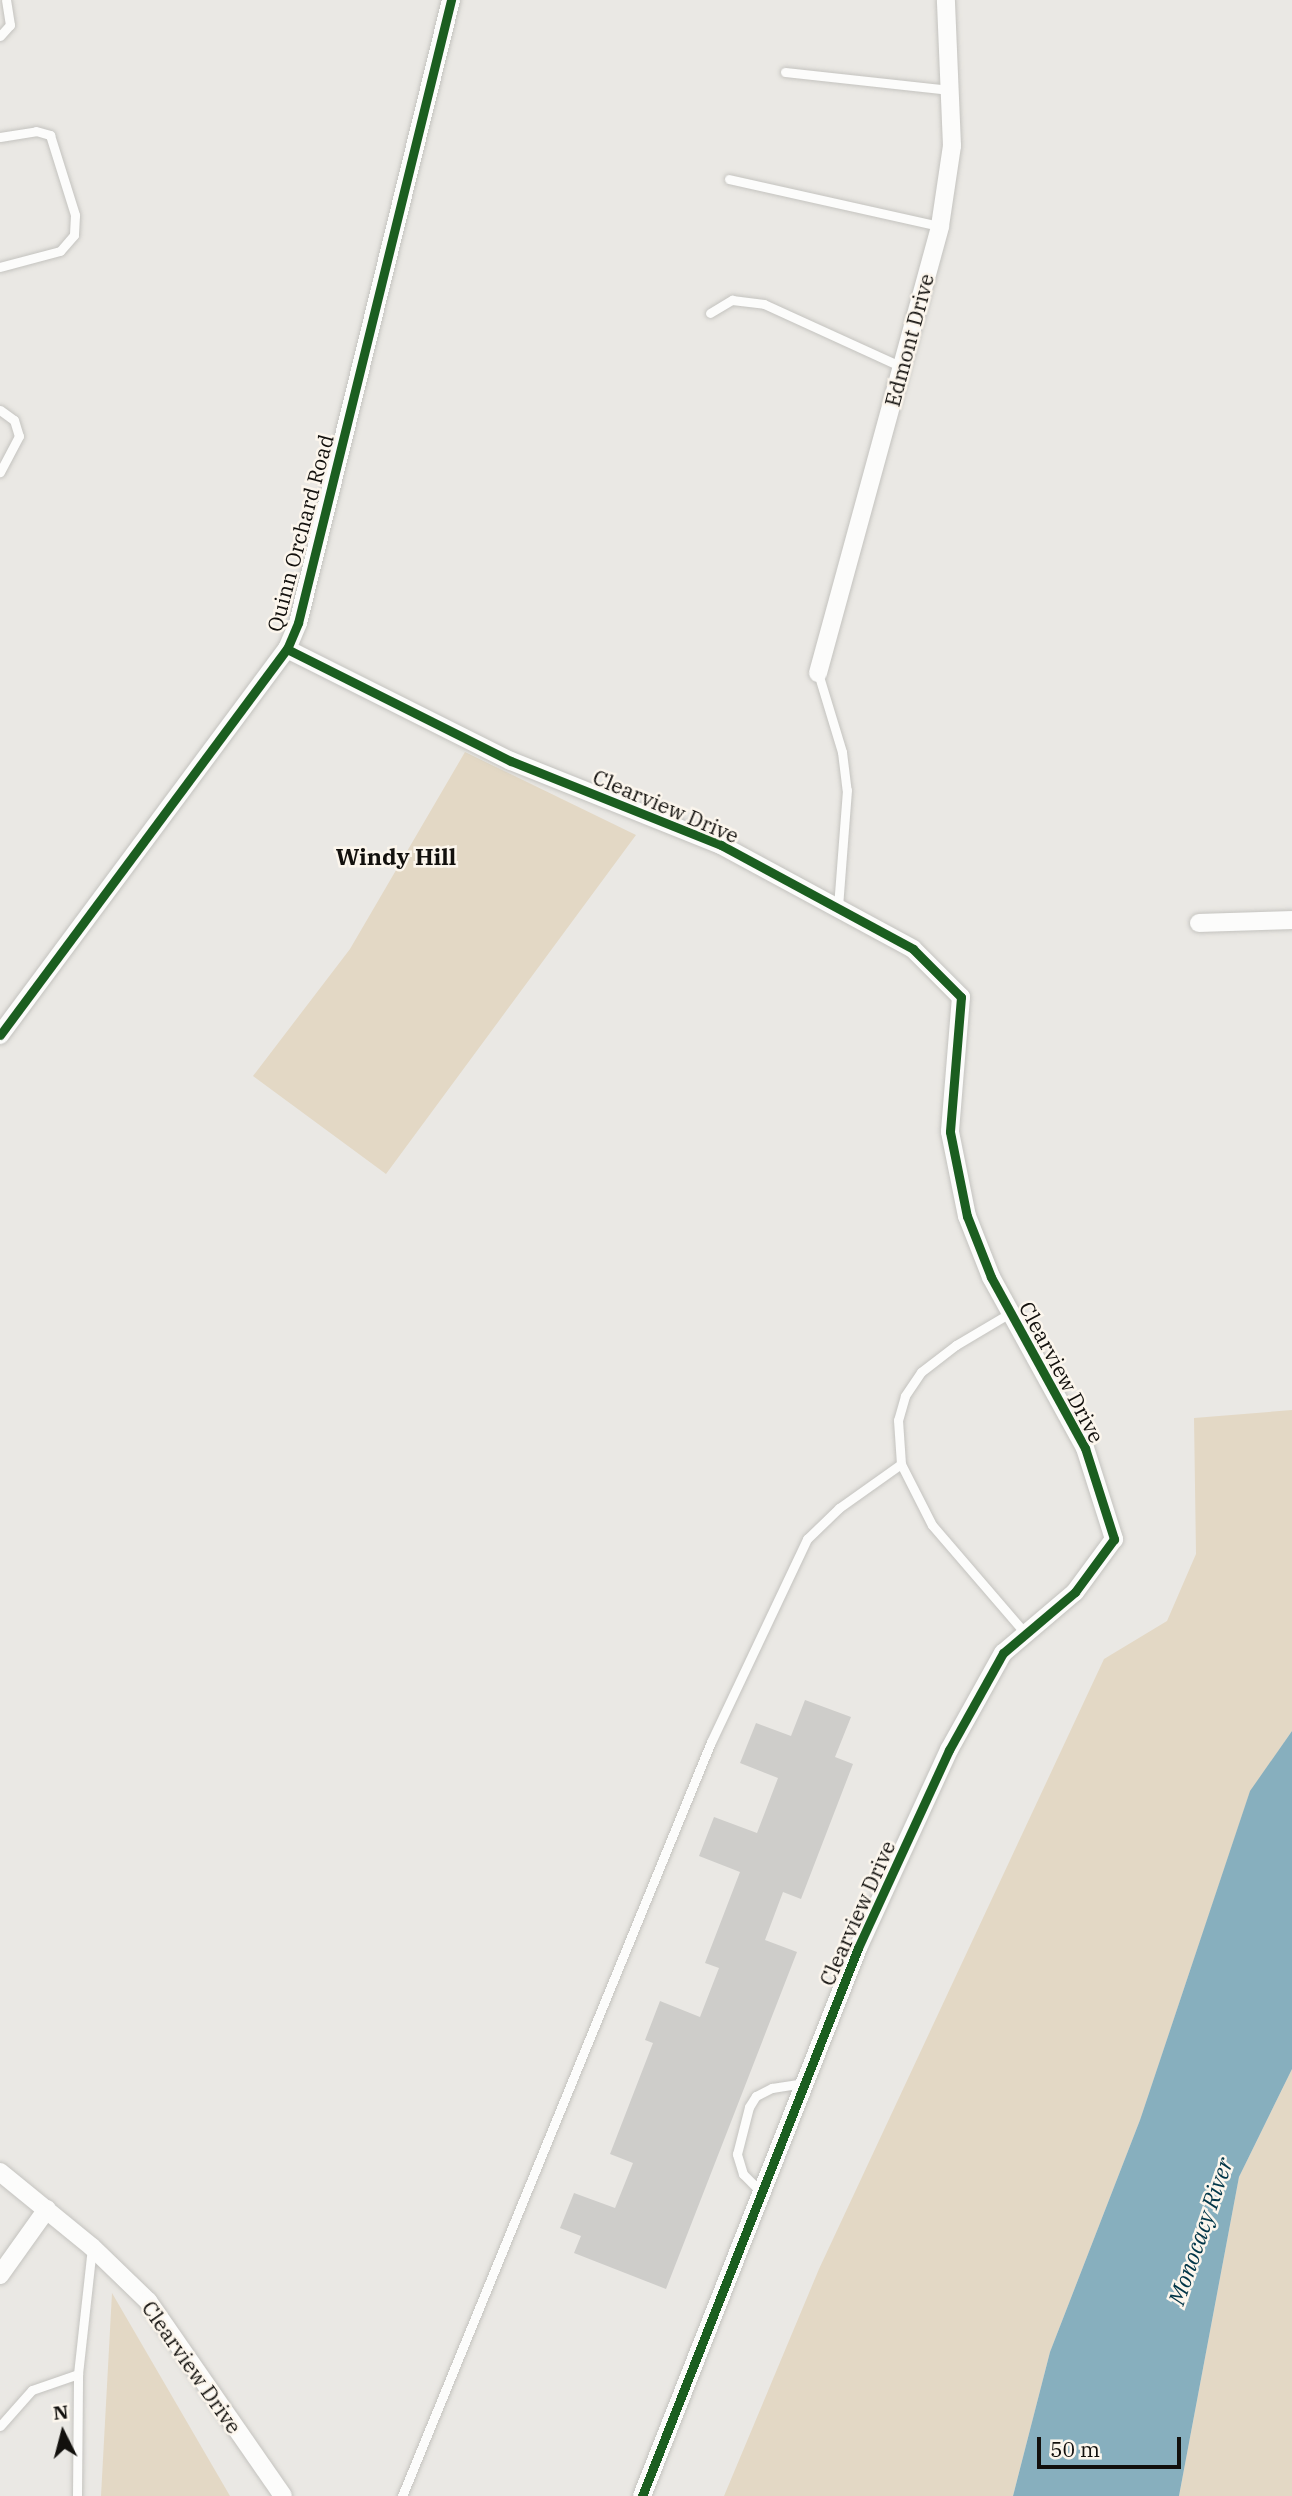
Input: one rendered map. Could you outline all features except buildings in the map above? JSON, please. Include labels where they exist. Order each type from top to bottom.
[{"type":"street","name":"Quinn Orchard Road","points":[[0,1035],[287,649],[298,623],[451,0]]},
{"type":"street","name":"Edmont Drive","points":[[818,673],[940,226],[952,146],[946,0]]},
{"type":"street","name":"Clearview Drive","points":[[287,649],[511,761],[721,845],[914,949],[961,997],[950,1132],[967,1216],[1010,1313],[1085,1448],[1114,1539],[1075,1592],[1003,1653],[949,1750],[858,1948],[642,2496]]},
{"type":"street","points":[[1199,923],[1292,920]]},
{"type":"street","name":"Clearview Drive","points":[[0,2172],[92,2247],[148,2301],[283,2496]]},
{"type":"street","points":[[0,2275],[47,2209]]},
{"type":"lane","points":[[0,36],[10,24],[6,0]]},
{"type":"lane","points":[[785,72],[950,90]]},
{"type":"lane","points":[[0,137],[36,131],[50,135],[75,215],[74,236],[60,251],[0,267]]},
{"type":"lane","points":[[729,179],[940,226]]},
{"type":"lane","points":[[710,313],[732,300],[764,304],[902,367]]},
{"type":"lane","points":[[0,410],[14,420],[19,436],[0,471]]},
{"type":"lane","points":[[818,673],[842,752],[847,790],[838,908]]},
{"type":"lane","points":[[1010,1313],[956,1345],[921,1372],[905,1396],[898,1420],[901,1464],[932,1525],[1025,1633]]},
{"type":"lane","points":[[402,2496],[711,1742],[807,1539],[839,1508],[901,1464]]},
{"type":"lane","points":[[762,2193],[743,2174],[737,2154],[749,2107],[757,2096],[772,2088],[805,2083]]},
{"type":"lane","points":[[77,2496],[78,2374],[92,2247]]},
{"type":"lane","points":[[0,2426],[32,2390],[78,2374]]},
{"type":"shaded area","points":[[465,752],[636,835],[386,1174],[253,1076],[350,949]]},
{"type":"shaded area","points":[[1292,1410],[1292,1731],[1250,1792],[1140,2120],[1050,2352],[1013,2496],[724,2496],[819,2269],[1104,1659],[1167,1621],[1196,1554],[1194,1418]]},
{"type":"shaded area","points":[[1292,2069],[1292,2496],[1179,2496],[1239,2177]]},
{"type":"shaded area","points":[[112,2293],[230,2496],[101,2496]]},
{"type":"water","name":"Monocacy River","points":[[1292,1731],[1292,2069],[1239,2177],[1179,2496],[1013,2496],[1050,2352],[1140,2120],[1250,1791]]},
{"type":"cycle path","points":[[0,1035],[287,649],[298,623],[451,0]]},
{"type":"cycle path","points":[[287,649],[511,761],[721,845],[913,949],[961,997],[950,1132],[967,1216],[991,1277],[1085,1448],[1114,1539],[1075,1592],[1003,1653],[949,1750],[858,1948],[642,2496]]},
{"type":"district","name":"Windy Hill","points":[[396,856]]}]
